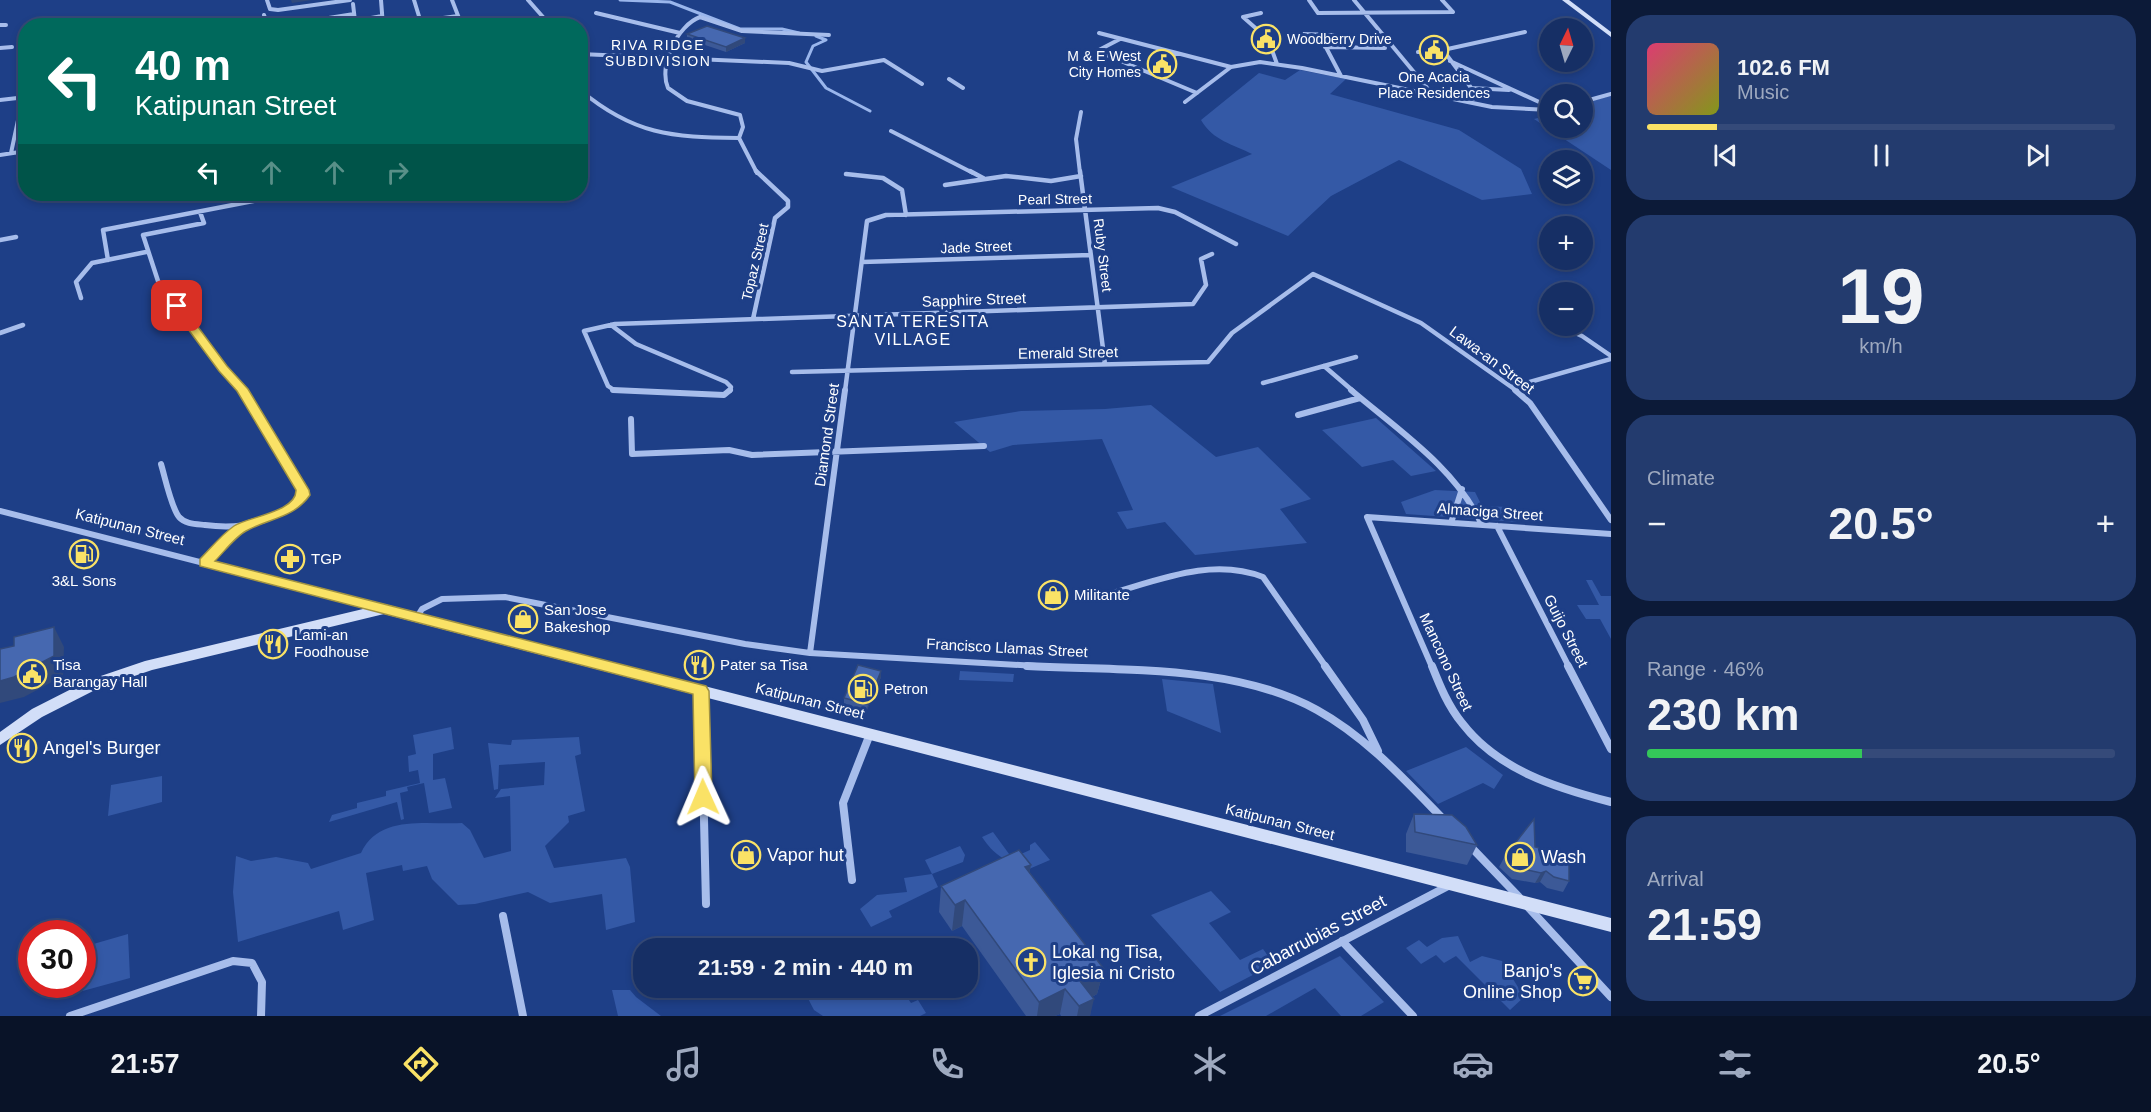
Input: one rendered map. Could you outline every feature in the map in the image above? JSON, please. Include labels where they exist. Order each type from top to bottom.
[{"type":"main road","points":[[1565,0],[1611,34]]},
{"type":"main road","points":[[0,739],[37,713],[83,690],[150,665],[384,609]]},
{"type":"main road","name":"Katipunan Street","points":[[384,609],[1611,925]]},
{"type":"street","points":[[267,0],[270,9],[275,10],[351,2],[355,18]]},
{"type":"street","points":[[371,18],[382,16],[381,0]]},
{"type":"street","points":[[414,0],[419,18]]},
{"type":"street","points":[[447,18],[458,16],[452,0]]},
{"type":"street","points":[[528,0],[543,18]]},
{"type":"street","points":[[1309,0],[1318,13],[1453,12],[1442,0]]},
{"type":"street","points":[[1354,0],[1433,95]]},
{"type":"street","points":[[306,10],[310,18]]},
{"type":"street","points":[[596,13],[680,33],[694,20],[705,16],[744,31],[780,31],[812,37],[829,35]]},
{"type":"street","points":[[1262,13],[1243,17],[1268,39],[1277,64]]},
{"type":"street","points":[[329,18],[354,14]]},
{"type":"street","points":[[0,25],[6,25]]},
{"type":"street","points":[[1418,52],[1443,50],[1526,32]]},
{"type":"street","name":"Topaz Street","points":[[680,33],[669,58],[665,79],[669,90],[691,102],[733,111],[740,115],[743,127],[739,138],[747,162],[757,175],[788,201],[788,207],[775,218],[753,319]]},
{"type":"street","points":[[1099,33],[1231,67],[1260,62],[1277,64],[1507,110],[1539,109]]},
{"type":"street","points":[[1303,34],[1334,34]]},
{"type":"street","points":[[1319,34],[1341,75]]},
{"type":"street","points":[[1120,39],[1097,51],[1197,93]]},
{"type":"street","points":[[0,48],[12,46]]},
{"type":"street","points":[[1325,46],[1385,48]]},
{"type":"street","points":[[1443,50],[1475,93],[1473,99]]},
{"type":"street","points":[[1149,72],[1177,53]]},
{"type":"street","points":[[588,54],[792,63],[822,71],[884,60],[922,84]]},
{"type":"street","points":[[1450,61],[1539,103]]},
{"type":"street","points":[[1185,102],[1231,67]]},
{"type":"street","points":[[949,79],[963,88]]},
{"type":"street","points":[[1470,88],[1513,91]]},
{"type":"street","points":[[1593,99],[1611,94]]},
{"type":"street","points":[[588,97],[608,113],[655,133],[673,137],[739,138]]},
{"type":"street","points":[[0,100],[18,98]]},
{"type":"street","name":"Ruby Street","points":[[1081,112],[1076,139],[1105,364]]},
{"type":"street","points":[[11,153],[18,123]]},
{"type":"street","points":[[891,131],[983,178]]},
{"type":"street","points":[[0,155],[18,152]]},
{"type":"street","points":[[846,174],[883,178],[902,190],[906,215]]},
{"type":"street","points":[[945,185],[1006,176],[1051,181],[1081,176]]},
{"type":"street","points":[[108,260],[103,230],[255,201]]},
{"type":"street","name":"Pearl Street","points":[[867,221],[886,215],[1167,210],[1236,244]]},
{"type":"street","points":[[161,464],[180,520],[208,526],[240,528],[279,515],[296,504],[303,495],[303,490],[242,389],[223,369],[158,281],[146,252],[143,235],[204,223],[200,212]]},
{"type":"street","name":"Diamond Street","points":[[810,652],[867,221]]},
{"type":"street","points":[[0,240],[16,237]]},
{"type":"street","points":[[81,298],[76,282],[92,263],[146,252]]},
{"type":"street","name":"Sapphire Street","points":[[611,325],[636,344],[726,382],[731,387],[730,391],[724,394],[614,390],[608,386],[584,331],[586,328],[611,325],[1193,304],[1206,285],[1201,259],[1212,254]]},
{"type":"street","name":"Jade Street","points":[[862,262],[1091,255]]},
{"type":"street","name":"Emerald Street","points":[[792,372],[1208,362],[1232,333],[1313,274]]},
{"type":"street","name":"Lawa-an Street","points":[[1313,274],[1421,323],[1512,387],[1530,403],[1611,520]]},
{"type":"street","points":[[0,333],[23,325]]},
{"type":"street","points":[[1582,336],[1611,358]]},
{"type":"street","points":[[1263,383],[1356,357]]},
{"type":"street","points":[[1512,387],[1611,358]]},
{"type":"street","points":[[1324,366],[1462,489],[1482,525]]},
{"type":"street","points":[[1298,415],[1360,398]]},
{"type":"street","points":[[631,419],[632,454],[729,450],[752,455],[984,446]]},
{"type":"street","points":[[1451,523],[1462,489]]},
{"type":"street","name":"Katipunan Street","points":[[0,511],[384,609]]},
{"type":"street","name":"Almaciga Street","points":[[1367,517],[1611,534]]},
{"type":"street","name":"Mancono Street","points":[[1367,517],[1447,701],[1457,720],[1472,738],[1488,753],[1540,781],[1611,802]]},
{"type":"street","name":"Guijo Street","points":[[1497,526],[1611,749]]},
{"type":"street","points":[[205,563],[240,528]]},
{"type":"street","points":[[1109,594],[1199,569],[1244,569],[1263,577],[1363,720],[1380,754]]},
{"type":"street","name":"Francisco Llamas Street","points":[[417,617],[422,609],[441,599],[505,597],[745,644],[810,652],[1221,677],[1254,682],[1285,693],[1320,710],[1380,754],[1447,823]]},
{"type":"street","points":[[701,691],[706,904]]},
{"type":"street","points":[[852,880],[843,803],[870,734]]},
{"type":"street","points":[[1463,840],[1611,997]]},
{"type":"street","name":"Cabarrubias Street","points":[[1199,1016],[1453,884]]},
{"type":"street","points":[[503,916],[523,1016]]},
{"type":"street","points":[[1342,941],[1413,1016]]},
{"type":"street","points":[[70,1016],[232,961],[252,963],[262,982],[261,1016]]},
{"type":"shaded area","points":[[1300,70],[1346,79],[1330,94],[1459,130],[1521,169],[1532,194],[1482,200],[1399,160],[1331,196],[1288,236],[1171,187],[1252,154],[1211,133],[1201,120],[1259,73],[1285,80]]},
{"type":"shaded area","points":[[1611,96],[1611,170],[1593,158],[1593,150],[1581,150],[1563,138],[1593,138],[1593,100]]},
{"type":"shaded area","points":[[1151,405],[1216,457],[1258,447],[1311,499],[1280,509],[1307,543],[1195,555],[1165,522],[1127,529],[1117,512],[1133,510],[1102,439],[1013,445],[990,452],[954,422],[1021,411],[1105,409]]},
{"type":"shaded area","points":[[1376,418],[1436,471],[1411,476],[1393,460],[1362,467],[1322,430]]},
{"type":"shaded area","points":[[1435,490],[1475,492],[1482,506],[1509,507],[1517,522],[1406,514],[1401,502]]},
{"type":"shaded area","points":[[1586,580],[1592,580],[1601,596],[1611,596],[1611,639],[1600,619],[1586,619],[1577,605],[1599,605]]},
{"type":"shaded area","points":[[960,671],[1014,674],[1013,682],[959,680]]},
{"type":"shaded area","points":[[1162,679],[1213,684],[1221,733],[1167,711]]},
{"type":"shaded area","points":[[451,727],[454,749],[433,754],[433,780],[445,778],[452,808],[429,813],[424,783],[407,787],[408,791],[400,793],[404,819],[401,820],[397,802],[329,822],[332,815],[357,808],[357,803],[386,796],[386,791],[420,783],[418,770],[409,772],[408,756],[416,754],[413,735]]},
{"type":"shaded area","points":[[579,737],[581,754],[575,756],[585,811],[568,816],[569,822],[545,846],[554,868],[626,858],[630,867],[635,922],[606,930],[602,894],[550,903],[528,892],[475,904],[458,905],[432,879],[427,866],[403,871],[402,865],[366,873],[374,920],[343,930],[339,911],[238,942],[233,892],[236,856],[251,861],[276,857],[308,863],[311,869],[361,853],[379,832],[391,827],[419,823],[462,823],[470,830],[484,858],[511,851],[510,796],[495,798],[501,789],[544,785],[545,762],[499,765],[498,789],[494,790],[488,743],[511,745],[512,740]]},
{"type":"shaded area","points":[[1466,747],[1503,775],[1494,789],[1483,783],[1438,804],[1406,771]]},
{"type":"shaded area","points":[[162,776],[162,802],[108,816],[111,785]]},
{"type":"shaded area","points":[[993,832],[1012,858],[1030,850],[1030,845],[1035,842],[1050,860],[1029,869],[1008,860],[992,850],[982,837]]},
{"type":"shaded area","points":[[960,846],[965,855],[963,862],[932,874],[925,860]]},
{"type":"shaded area","points":[[932,874],[938,887],[889,911],[892,917],[871,927],[860,909],[877,895],[907,892],[904,878]]},
{"type":"shaded area","points":[[1211,891],[1231,912],[1209,923],[1240,960],[1263,949],[1274,964],[1220,992],[1151,915]]},
{"type":"shaded area","points":[[128,934],[130,978],[96,987],[96,943]]},
{"type":"shaded area","points":[[1458,936],[1470,962],[1482,956],[1502,961],[1524,997],[1510,1010],[1456,956],[1444,963],[1436,955],[1421,964],[1406,948],[1419,940],[1427,947],[1442,938]]},
{"type":"shaded area","points":[[1340,956],[1384,1002],[1361,1016],[1341,1016],[1315,988],[1266,1016],[1220,1016]]},
{"type":"shaded area","points":[[612,990],[630,990],[633,998],[637,998],[661,1016],[618,1016]]},
{"type":"shaded area","points":[[808,998],[908,998],[911,1003],[918,1000],[926,1013],[920,1016],[823,1016],[814,1010]]},
{"type":"building","points":[[707,26],[745,38],[726,47],[687,34]]},
{"type":"building","points":[[54,627],[54,656],[14,677],[0,681],[0,649],[14,646],[14,637]]},
{"type":"building","name":"Petron","points":[[858,665],[881,671],[868,704],[844,698]]},
{"type":"building","points":[[1414,814],[1452,815],[1466,827],[1477,845],[1415,832]]},
{"type":"building","points":[[1534,819],[1535,847],[1569,855],[1569,881],[1554,877],[1546,871],[1541,873],[1518,868],[1505,856]]},
{"type":"building","name":"Lokal ng Tisa, Iglesia ni Cristo","points":[[1019,850],[1031,865],[1025,867],[1104,969],[1080,981],[1094,999],[1079,1006],[1065,989],[1039,1002],[965,900],[955,905],[941,886]]},
{"type":"waterway","points":[[620,0],[670,2],[740,29],[782,29],[799,33]]},
{"type":"waterway","points":[[816,36],[826,40],[813,46],[806,62],[826,88],[870,111]]},
{"type":"place","name":"Woodberry Drive","points":[[1266,39]]},
{"type":"place","name":"One Acacia Place Residences","points":[[1434,50]]},
{"type":"place","name":"M & E West City Homes","points":[[1162,64]]},
{"type":"place","name":"3&L Sons","points":[[84,554]]},
{"type":"place","name":"TGP","points":[[290,559]]},
{"type":"place","name":"Militante","points":[[1053,595]]},
{"type":"place","name":"San Jose Bakeshop","points":[[523,619]]},
{"type":"place","name":"Lami-an Foodhouse","points":[[273,644]]},
{"type":"place","name":"Pater sa Tisa","points":[[699,665]]},
{"type":"place","name":"Tisa Barangay Hall","points":[[32,674]]},
{"type":"place","name":"Petron","points":[[863,689]]},
{"type":"place","name":"Angel's Burger","points":[[22,748]]},
{"type":"place","name":"Vapor hut","points":[[746,855]]},
{"type":"place","name":"Wash","points":[[1520,857]]},
{"type":"place","name":"Lokal ng Tisa, Iglesia ni Cristo","points":[[1031,962]]},
{"type":"place","name":"Banjo's Online Shop","points":[[1583,981]]},
{"type":"district","name":"RIVA RIDGE SUBDIVISION","points":[[658,54]]},
{"type":"district","name":"SANTA TERESITA VILLAGE","points":[[913,330]]},
{"type":"route","points":[[177,306],[223,369],[242,389],[270,440],[303,490],[303,495],[296,504],[279,515],[240,528],[205,563],[701,691],[703,797]]}]
